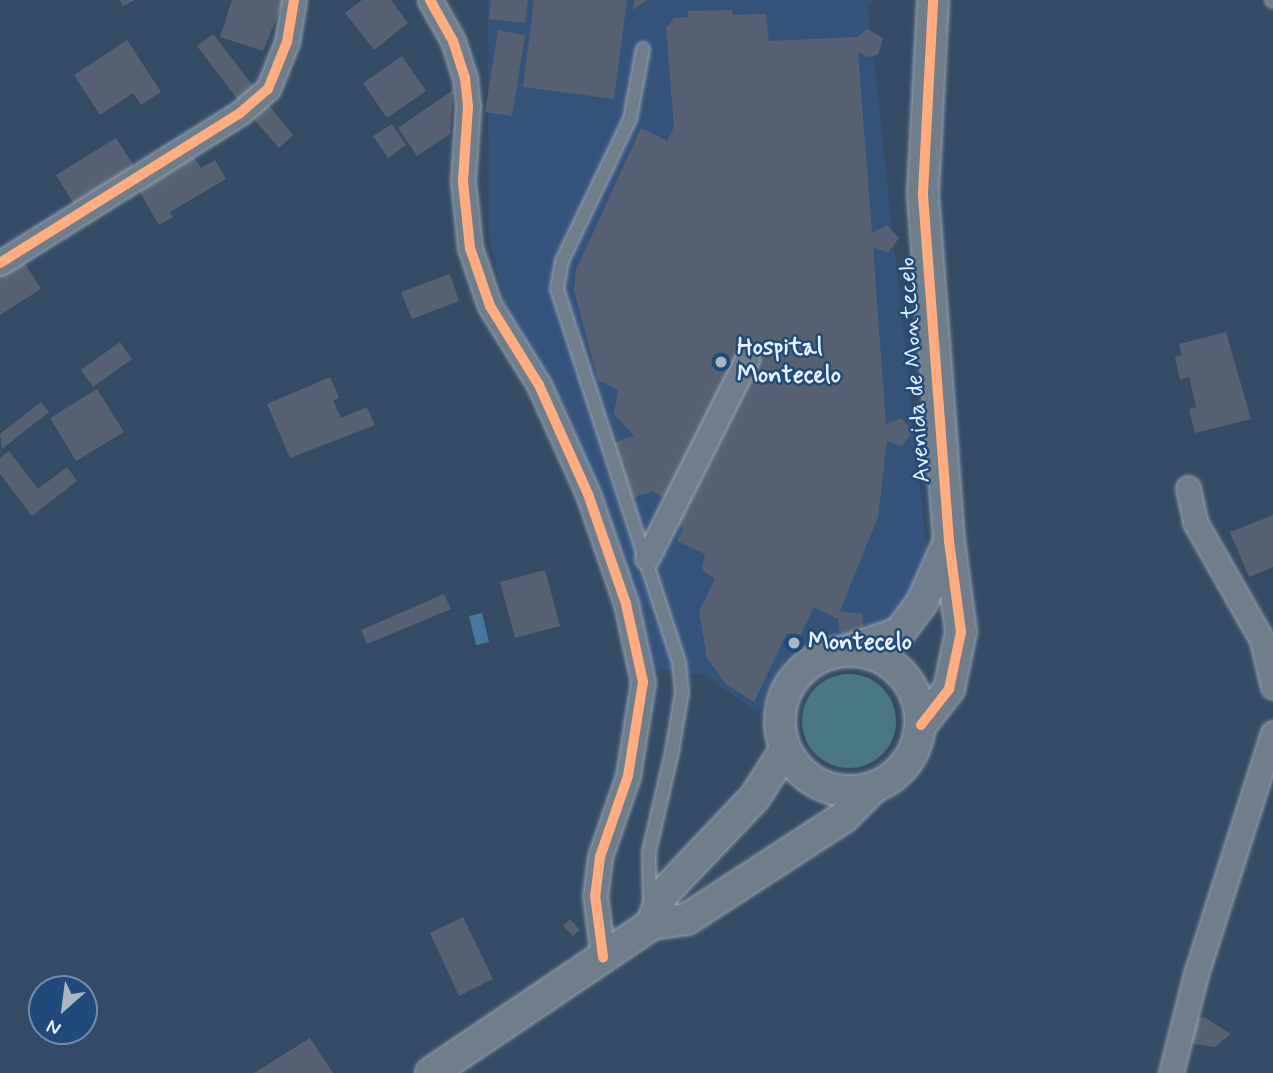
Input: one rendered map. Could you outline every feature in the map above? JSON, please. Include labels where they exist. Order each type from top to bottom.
[{"type":"street","points":[[0,263],[240,113],[268,89],[287,42],[294,0]]},
{"type":"street","points":[[430,0],[453,41],[465,78],[468,106],[463,182],[470,248],[489,306],[539,386],[588,494],[626,604],[643,682],[628,776],[600,857],[595,895],[603,957]]},
{"type":"street","name":"Avenida de Montecelo","points":[[921,725],[949,689],[961,632],[949,541],[923,193],[933,0]]},
{"type":"street","points":[[647,558],[747,359]]},
{"type":"street","points":[[1188,488],[1195,522],[1262,640],[1273,687]]},
{"type":"street","name":"Avenida de Montecelo","points":[[850,650],[899,633],[922,602],[949,541]]},
{"type":"street","points":[[431,1073],[652,924],[687,919],[844,817],[873,788],[906,764],[921,725],[918,702],[909,681],[893,665],[872,654],[850,650],[816,660],[790,683],[780,704],[779,727],[785,750],[800,771],[822,786],[847,792],[873,788]]},
{"type":"street","points":[[1171,1073],[1196,974],[1273,733]]},
{"type":"street","points":[[652,924],[662,895],[755,797],[785,750]]},
{"type":"lane","points":[[643,49],[630,119],[562,261],[557,289],[672,632],[682,692],[649,852],[652,924]]},
{"type":"shaded area","name":"Hospital Montecelo","points":[[488,0],[873,0],[868,6],[928,562],[913,602],[879,630],[815,641],[788,655],[758,713],[705,675],[653,668],[563,404],[509,320],[489,236]]},
{"type":"shaded area","points":[[482,613],[489,642],[476,645],[469,616]]},
{"type":"green space","points":[[849,674],[867,678],[882,688],[892,703],[896,721],[892,739],[882,754],[867,764],[849,768],[831,764],[816,754],[806,739],[802,721],[806,703],[816,688],[831,678]]},
{"type":"building","points":[[120,0],[135,0],[123,6]]},
{"type":"building","points":[[232,0],[284,0],[263,51],[220,37]]},
{"type":"building","points":[[362,0],[391,0],[408,23],[374,50],[345,13]]},
{"type":"building","points":[[491,0],[528,0],[525,23],[489,19]]},
{"type":"building","points":[[534,0],[627,0],[614,99],[523,87]]},
{"type":"building","points":[[634,0],[647,0],[633,10]]},
{"type":"building","name":"Hospital Montecelo","points":[[732,10],[733,15],[766,14],[769,41],[857,37],[867,29],[883,38],[878,55],[868,57],[858,52],[872,233],[887,225],[899,238],[888,253],[873,247],[886,425],[901,418],[913,431],[902,446],[887,441],[878,517],[840,611],[862,614],[864,632],[846,637],[839,631],[838,619],[814,607],[799,638],[787,633],[754,702],[726,684],[707,658],[699,611],[715,579],[702,570],[705,554],[677,541],[683,529],[677,525],[745,387],[665,499],[653,491],[624,501],[606,445],[634,436],[614,414],[618,390],[598,380],[574,290],[576,270],[641,128],[667,141],[674,127],[666,28],[674,18],[688,17],[688,11]]},
{"type":"building","points":[[498,30],[525,35],[512,116],[485,112]]},
{"type":"building","points":[[213,34],[254,87],[238,100],[197,46]]},
{"type":"building","points":[[127,40],[161,92],[141,105],[133,93],[100,115],[74,75]]},
{"type":"building","points":[[402,56],[426,91],[387,118],[363,83]]},
{"type":"building","points":[[453,90],[450,134],[417,156],[398,128]]},
{"type":"building","points":[[268,104],[293,135],[279,148],[252,117]]},
{"type":"building","points":[[392,124],[406,145],[388,158],[373,136]]},
{"type":"building","points":[[116,138],[136,169],[75,206],[56,175]]},
{"type":"building","points":[[194,157],[201,168],[215,160],[226,179],[170,212],[173,217],[159,225],[138,189]]},
{"type":"building","points":[[21,257],[41,289],[0,315],[0,270]]},
{"type":"building","points":[[450,274],[459,301],[412,319],[401,292]]},
{"type":"building","points":[[1226,332],[1251,419],[1195,433],[1189,409],[1196,407],[1189,377],[1180,380],[1175,357],[1182,355],[1179,344]]},
{"type":"building","points":[[120,342],[132,359],[93,387],[81,370]]},
{"type":"building","points":[[330,377],[339,398],[333,401],[341,418],[367,407],[375,425],[290,458],[267,404]]},
{"type":"building","points":[[97,389],[124,432],[76,461],[50,418]]},
{"type":"building","points":[[41,402],[49,412],[2,449],[0,434]]},
{"type":"building","points":[[9,451],[38,489],[67,467],[77,481],[32,516],[0,474],[0,458]]},
{"type":"building","points":[[1273,515],[1273,567],[1249,577],[1230,532]]},
{"type":"building","points":[[545,570],[560,626],[515,638],[500,582]]},
{"type":"building","points":[[444,594],[451,609],[367,644],[361,630]]},
{"type":"building","points":[[463,917],[493,979],[459,996],[430,933]]},
{"type":"building","points":[[570,919],[580,930],[573,936],[563,926]]},
{"type":"building","points":[[1204,1017],[1231,1034],[1215,1047],[1187,1043],[1194,1018]]},
{"type":"building","points":[[310,1038],[333,1073],[254,1073]]},
{"type":"cycle path","points":[[0,263],[240,113],[268,89],[287,42],[294,0]]},
{"type":"cycle path","points":[[430,0],[453,41],[465,78],[468,106],[463,182],[470,248],[490,306],[539,385],[588,494],[626,604],[643,682],[628,776],[600,857],[595,895],[603,957]]},
{"type":"cycle path","points":[[921,725],[949,689],[961,632],[949,541],[923,193],[933,0]]},
{"type":"place","name":"Hospital Montecelo","points":[[721,362]]},
{"type":"place","name":"Montecelo","points":[[794,643]]}]
